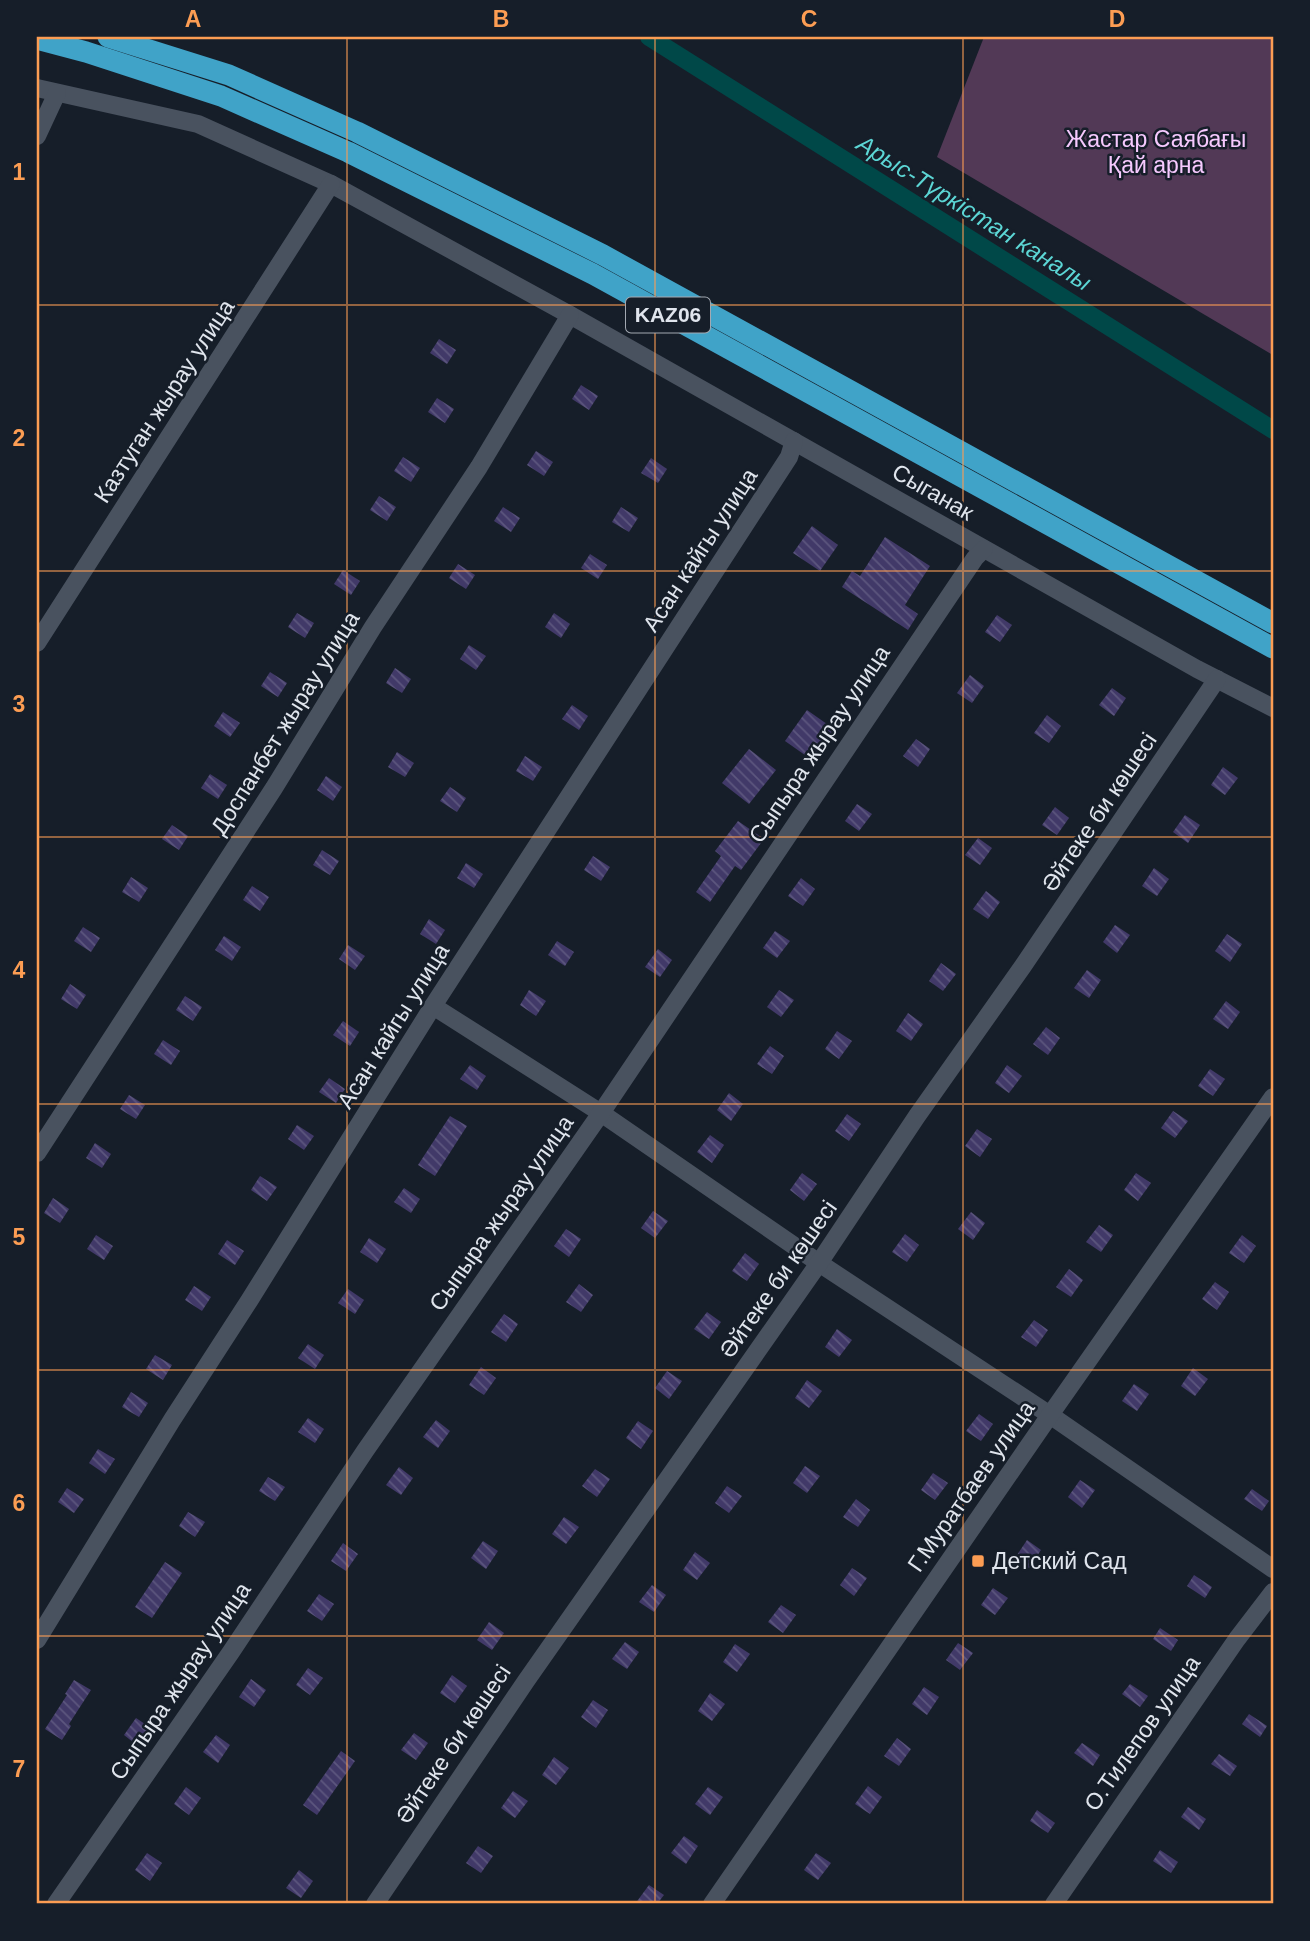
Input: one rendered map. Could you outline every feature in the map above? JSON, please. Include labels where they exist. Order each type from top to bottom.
[{"type":"highway","name":"KАZ06","points":[[108,37],[229,75],[357,132],[603,255],[1273,623]]},
{"type":"highway","name":"KАZ06","points":[[37,39],[221,96],[348,152],[593,274],[1273,648]]},
{"type":"street","name":"Сыганак","points":[[37,88],[198,124],[331,184],[1273,708]]},
{"type":"street","points":[[37,136],[57,93]]},
{"type":"street","name":"Казтуган жырау улица","points":[[37,643],[331,184]]},
{"type":"street","name":"Доспанбет жырау улица","points":[[37,1153],[274,788],[373,627],[480,467],[570,315]]},
{"type":"street","name":"Асан кайгы улица","points":[[37,1640],[433,1006],[789,457],[794,441]]},
{"type":"street","name":"Сыпыра жырау улица","points":[[56,1904],[365,1451],[601,1113],[984,548]]},
{"type":"street","name":"Әйтеке би көшесі","points":[[374,1904],[819,1263],[917,1116],[1023,967],[1217,679]]},
{"type":"street","points":[[433,1006],[601,1113],[1273,1569]]},
{"type":"street","name":"Г.Муратбаев улица","points":[[712,1904],[1049,1415],[1273,1097]]},
{"type":"street","name":"О.Тилепов улица","points":[[1054,1904],[1237,1639],[1273,1592]]},
{"type":"green space","name":"Жастар Саябағы Қай арна","points":[[984,37],[1273,37],[1273,355],[937,157]]},
{"type":"building","points":[[439,339],[456,350],[447,364],[430,353]]},
{"type":"building","points":[[581,385],[598,396],[589,410],[572,399]]},
{"type":"building","points":[[437,398],[454,409],[445,423],[428,412]]},
{"type":"building","points":[[536,451],[553,462],[544,476],[527,465]]},
{"type":"building","points":[[403,457],[420,468],[411,482],[394,471]]},
{"type":"building","points":[[651,458],[667,469],[658,483],[641,473]]},
{"type":"building","points":[[379,496],[396,507],[387,521],[370,510]]},
{"type":"building","points":[[503,507],[520,518],[511,532],[494,521]]},
{"type":"building","points":[[621,507],[638,518],[629,532],[612,522]]},
{"type":"building","points":[[812,526],[838,545],[820,571],[793,553]]},
{"type":"building","points":[[885,537],[930,566],[905,605],[918,614],[908,630],[842,587],[852,571],[860,576]]},
{"type":"building","points":[[590,554],[607,565],[598,579],[581,568]]},
{"type":"building","points":[[458,564],[475,575],[466,589],[449,578]]},
{"type":"building","points":[[343,570],[360,581],[351,595],[334,584]]},
{"type":"building","points":[[297,613],[314,623],[305,638],[288,627]]},
{"type":"building","points":[[554,613],[570,624],[561,638],[545,627]]},
{"type":"building","points":[[997,615],[1012,625],[1000,642],[985,632]]},
{"type":"building","points":[[469,645],[486,656],[476,670],[460,659]]},
{"type":"building","points":[[395,668],[411,679],[402,693],[386,683]]},
{"type":"building","points":[[270,672],[287,683],[278,697],[261,686]]},
{"type":"building","points":[[970,675],[984,686],[972,703],[957,693]]},
{"type":"building","points":[[1112,688],[1126,698],[1114,716],[1099,705]]},
{"type":"building","points":[[572,705],[588,716],[579,730],[562,719]]},
{"type":"building","points":[[807,710],[834,729],[812,760],[785,741]]},
{"type":"building","points":[[223,712],[240,723],[230,737],[214,726]]},
{"type":"building","points":[[1047,715],[1061,726],[1049,743],[1034,733]]},
{"type":"building","points":[[916,739],[930,749],[918,767],[903,756]]},
{"type":"building","points":[[749,749],[776,770],[749,804],[722,783]]},
{"type":"building","points":[[397,752],[414,763],[405,777],[388,767]]},
{"type":"building","points":[[525,756],[542,767],[533,781],[516,771]]},
{"type":"building","points":[[1223,767],[1238,778],[1225,795],[1211,785]]},
{"type":"building","points":[[210,774],[227,785],[218,799],[201,788]]},
{"type":"building","points":[[326,776],[342,787],[333,801],[317,790]]},
{"type":"building","points":[[450,787],[466,798],[457,812],[440,801]]},
{"type":"building","points":[[857,804],[872,814],[859,831],[845,821]]},
{"type":"building","points":[[1055,807],[1069,818],[1057,835],[1042,825]]},
{"type":"building","points":[[1185,815],[1200,825],[1188,843],[1173,832]]},
{"type":"building","points":[[738,821],[764,839],[741,870],[735,866],[710,902],[696,892],[721,856],[715,851]]},
{"type":"building","points":[[172,825],[188,836],[179,850],[162,839]]},
{"type":"building","points":[[978,838],[992,848],[980,865],[965,855]]},
{"type":"building","points":[[322,850],[339,861],[330,875],[313,865]]},
{"type":"building","points":[[593,856],[610,867],[601,881],[584,870]]},
{"type":"building","points":[[466,863],[483,874],[474,888],[457,878]]},
{"type":"building","points":[[1154,868],[1169,879],[1157,896],[1142,886]]},
{"type":"building","points":[[131,877],[148,888],[139,902],[122,892]]},
{"type":"building","points":[[801,878],[815,889],[803,906],[788,896]]},
{"type":"building","points":[[252,886],[269,897],[260,911],[243,900]]},
{"type":"building","points":[[986,891],[1000,902],[988,919],[973,909]]},
{"type":"building","points":[[429,919],[445,930],[436,944],[420,934]]},
{"type":"building","points":[[1115,925],[1130,935],[1117,953],[1103,942]]},
{"type":"building","points":[[83,927],[100,938],[91,952],[74,941]]},
{"type":"building","points":[[775,931],[790,941],[777,958],[763,948]]},
{"type":"building","points":[[1227,934],[1242,944],[1230,962],[1215,951]]},
{"type":"building","points":[[224,936],[241,947],[232,961],[215,950]]},
{"type":"building","points":[[557,941],[574,952],[565,966],[548,955]]},
{"type":"building","points":[[348,945],[365,956],[355,970],[339,959]]},
{"type":"building","points":[[658,949],[672,960],[660,977],[645,967]]},
{"type":"building","points":[[941,963],[956,974],[943,991],[929,981]]},
{"type":"building","points":[[1087,970],[1101,980],[1089,998],[1074,988]]},
{"type":"building","points":[[70,984],[86,995],[77,1009],[61,999]]},
{"type":"building","points":[[529,990],[546,1001],[536,1016],[520,1005]]},
{"type":"building","points":[[779,990],[794,1000],[781,1017],[767,1007]]},
{"type":"building","points":[[185,996],[202,1007],[193,1021],[176,1010]]},
{"type":"building","points":[[1226,1001],[1240,1012],[1228,1029],[1213,1019]]},
{"type":"building","points":[[908,1013],[923,1024],[911,1041],[896,1031]]},
{"type":"building","points":[[343,1021],[359,1032],[350,1046],[333,1035]]},
{"type":"building","points":[[1046,1027],[1060,1038],[1048,1055],[1033,1044]]},
{"type":"building","points":[[837,1031],[852,1041],[839,1059],[825,1049]]},
{"type":"building","points":[[163,1040],[180,1051],[171,1065],[154,1054]]},
{"type":"building","points":[[770,1046],[784,1056],[772,1074],[757,1064]]},
{"type":"building","points":[[470,1065],[486,1076],[477,1090],[460,1079]]},
{"type":"building","points":[[1007,1065],[1022,1076],[1009,1093],[995,1083]]},
{"type":"building","points":[[1210,1069],[1225,1079],[1213,1096],[1198,1086]]},
{"type":"building","points":[[329,1078],[345,1089],[336,1103],[319,1092]]},
{"type":"building","points":[[729,1093],[743,1104],[731,1121],[717,1110]]},
{"type":"building","points":[[129,1095],[145,1105],[136,1119],[120,1109]]},
{"type":"building","points":[[1173,1111],[1188,1121],[1175,1138],[1161,1128]]},
{"type":"building","points":[[847,1114],[861,1124],[849,1141],[835,1131]]},
{"type":"building","points":[[450,1116],[467,1126],[435,1176],[418,1165]]},
{"type":"building","points":[[297,1125],[314,1136],[304,1150],[288,1139]]},
{"type":"building","points":[[977,1129],[992,1139],[980,1157],[965,1146]]},
{"type":"building","points":[[710,1135],[724,1145],[712,1163],[697,1152]]},
{"type":"building","points":[[95,1143],[111,1154],[102,1168],[86,1158]]},
{"type":"building","points":[[802,1173],[817,1184],[804,1201],[790,1190]]},
{"type":"building","points":[[1136,1173],[1151,1183],[1138,1201],[1124,1190]]},
{"type":"building","points":[[260,1176],[277,1187],[267,1201],[251,1190]]},
{"type":"building","points":[[404,1188],[420,1199],[411,1213],[394,1202]]},
{"type":"building","points":[[53,1198],[69,1209],[60,1223],[44,1213]]},
{"type":"building","points":[[653,1211],[668,1221],[655,1238],[641,1228]]},
{"type":"building","points":[[971,1212],[985,1223],[973,1240],[958,1229]]},
{"type":"building","points":[[1099,1225],[1113,1235],[1101,1252],[1086,1242]]},
{"type":"building","points":[[566,1229],[581,1239],[569,1257],[554,1246]]},
{"type":"building","points":[[905,1234],[919,1245],[907,1262],[892,1252]]},
{"type":"building","points":[[96,1235],[113,1246],[104,1260],[87,1249]]},
{"type":"building","points":[[1242,1235],[1256,1246],[1244,1263],[1229,1253]]},
{"type":"building","points":[[369,1238],[386,1249],[377,1263],[360,1252]]},
{"type":"building","points":[[227,1240],[244,1251],[235,1265],[218,1254]]},
{"type":"building","points":[[745,1253],[759,1264],[747,1281],[732,1271]]},
{"type":"building","points":[[1069,1269],[1083,1280],[1071,1297],[1056,1287]]},
{"type":"building","points":[[1215,1282],[1229,1292],[1217,1310],[1202,1299]]},
{"type":"building","points":[[579,1284],[593,1295],[581,1312],[566,1302]]},
{"type":"building","points":[[194,1286],[211,1297],[202,1311],[185,1300]]},
{"type":"building","points":[[348,1289],[364,1300],[355,1314],[338,1303]]},
{"type":"building","points":[[707,1312],[721,1322],[709,1339],[694,1329]]},
{"type":"building","points":[[504,1314],[518,1324],[506,1342],[491,1332]]},
{"type":"building","points":[[1034,1320],[1048,1330],[1036,1347],[1021,1337]]},
{"type":"building","points":[[837,1329],[852,1340],[839,1357],[825,1347]]},
{"type":"building","points":[[308,1344],[324,1355],[315,1369],[298,1358]]},
{"type":"building","points":[[155,1355],[172,1365],[163,1380],[146,1369]]},
{"type":"building","points":[[481,1367],[496,1378],[484,1395],[469,1385]]},
{"type":"building","points":[[1193,1368],[1208,1379],[1195,1396],[1181,1386]]},
{"type":"building","points":[[667,1371],[682,1381],[669,1399],[655,1388]]},
{"type":"building","points":[[807,1380],[822,1391],[809,1408],[795,1398]]},
{"type":"building","points":[[1134,1384],[1149,1394],[1137,1411],[1122,1401]]},
{"type":"building","points":[[131,1392],[148,1403],[139,1417],[122,1407]]},
{"type":"building","points":[[979,1414],[993,1424],[981,1441],[966,1431]]},
{"type":"building","points":[[308,1418],[324,1429],[315,1443],[298,1432]]},
{"type":"building","points":[[436,1420],[450,1431],[438,1448],[423,1437]]},
{"type":"building","points":[[638,1421],[653,1431],[641,1449],[626,1438]]},
{"type":"building","points":[[98,1449],[115,1459],[105,1474],[89,1463]]},
{"type":"building","points":[[805,1466],[820,1476],[807,1493],[793,1483]]},
{"type":"building","points":[[399,1467],[413,1478],[401,1495],[386,1485]]},
{"type":"building","points":[[595,1469],[610,1479],[597,1497],[582,1486]]},
{"type":"building","points":[[933,1473],[948,1483],[935,1500],[921,1490]]},
{"type":"building","points":[[268,1477],[285,1487],[275,1501],[259,1491]]},
{"type":"building","points":[[1080,1480],[1095,1490],[1082,1508],[1068,1497]]},
{"type":"building","points":[[727,1486],[742,1496],[729,1513],[715,1503]]},
{"type":"building","points":[[67,1488],[84,1499],[74,1513],[58,1502]]},
{"type":"building","points":[[1252,1489],[1269,1501],[1262,1511],[1244,1499]]},
{"type":"building","points":[[856,1499],[870,1510],[858,1527],[843,1517]]},
{"type":"building","points":[[188,1512],[205,1522],[195,1537],[179,1526]]},
{"type":"building","points":[[564,1517],[579,1527],[566,1544],[552,1534]]},
{"type":"building","points":[[1027,1540],[1041,1550],[1029,1568],[1015,1558]]},
{"type":"building","points":[[483,1541],[498,1551],[486,1569],[471,1558]]},
{"type":"building","points":[[343,1543],[358,1554],[346,1571],[331,1561]]},
{"type":"building","points":[[695,1552],[710,1563],[697,1580],[683,1570]]},
{"type":"building","points":[[165,1562],[182,1573],[152,1618],[135,1607]]},
{"type":"building","points":[[852,1568],[867,1578],[854,1596],[840,1585]]},
{"type":"building","points":[[1194,1575],[1212,1587],[1205,1598],[1187,1586]]},
{"type":"building","points":[[652,1585],[666,1595],[654,1612],[639,1602]]},
{"type":"building","points":[[993,1588],[1008,1598],[995,1615],[981,1605]]},
{"type":"building","points":[[319,1594],[334,1604],[322,1621],[307,1611]]},
{"type":"building","points":[[781,1605],[796,1615],[783,1633],[768,1622]]},
{"type":"building","points":[[489,1622],[504,1633],[492,1650],[477,1640]]},
{"type":"building","points":[[1160,1628],[1178,1640],[1171,1651],[1153,1639]]},
{"type":"building","points":[[625,1642],[639,1652],[627,1669],[612,1659]]},
{"type":"building","points":[[958,1643],[973,1653],[960,1670],[946,1660]]},
{"type":"building","points":[[735,1644],[750,1654],[737,1672],[723,1662]]},
{"type":"building","points":[[308,1668],[323,1678],[310,1695],[296,1685]]},
{"type":"building","points":[[452,1675],[467,1686],[455,1703],[440,1693]]},
{"type":"building","points":[[251,1679],[266,1690],[254,1707],[239,1697]]},
{"type":"building","points":[[74,1680],[91,1690],[62,1740],[45,1729]]},
{"type":"building","points":[[1130,1684],[1148,1696],[1140,1707],[1122,1694]]},
{"type":"building","points":[[924,1687],[939,1697],[927,1715],[912,1704]]},
{"type":"building","points":[[710,1693],[725,1704],[712,1721],[698,1711]]},
{"type":"building","points":[[593,1700],[608,1710],[596,1728],[581,1717]]},
{"type":"building","points":[[1249,1714],[1267,1726],[1260,1737],[1242,1724]]},
{"type":"building","points":[[136,1718],[151,1728],[138,1746],[124,1735]]},
{"type":"building","points":[[414,1733],[428,1743],[416,1760],[401,1750]]},
{"type":"building","points":[[216,1735],[230,1745],[218,1763],[203,1752]]},
{"type":"building","points":[[897,1738],[911,1749],[899,1766],[884,1756]]},
{"type":"building","points":[[1082,1743],[1100,1755],[1093,1766],[1074,1753]]},
{"type":"building","points":[[341,1751],[355,1761],[317,1815],[303,1805]]},
{"type":"building","points":[[1219,1754],[1237,1766],[1230,1776],[1211,1764]]},
{"type":"building","points":[[554,1757],[569,1768],[556,1785],[542,1775]]},
{"type":"building","points":[[868,1786],[882,1797],[870,1814],[855,1804]]},
{"type":"building","points":[[186,1787],[201,1798],[189,1815],[174,1804]]},
{"type":"building","points":[[708,1787],[723,1797],[710,1815],[695,1804]]},
{"type":"building","points":[[513,1791],[528,1801],[515,1818],[501,1808]]},
{"type":"building","points":[[1188,1807],[1206,1819],[1199,1830],[1181,1817]]},
{"type":"building","points":[[1037,1810],[1055,1823],[1048,1833],[1030,1821]]},
{"type":"building","points":[[684,1836],[698,1846],[686,1864],[671,1853]]},
{"type":"building","points":[[478,1846],[493,1856],[481,1873],[466,1863]]},
{"type":"building","points":[[1160,1850],[1178,1862],[1171,1873],[1153,1861]]},
{"type":"building","points":[[147,1853],[162,1863],[150,1881],[135,1870]]},
{"type":"building","points":[[816,1853],[831,1863],[818,1880],[804,1870]]},
{"type":"building","points":[[299,1870],[313,1881],[301,1898],[286,1888]]},
{"type":"building","points":[[649,1885],[664,1895],[657,1904],[635,1904]]},
{"type":"waterway","name":"Арыс-Түркістан каналы","points":[[649,37],[1273,430]]},
{"type":"place","name":"Детский Сад","points":[[978,1561]]}]
